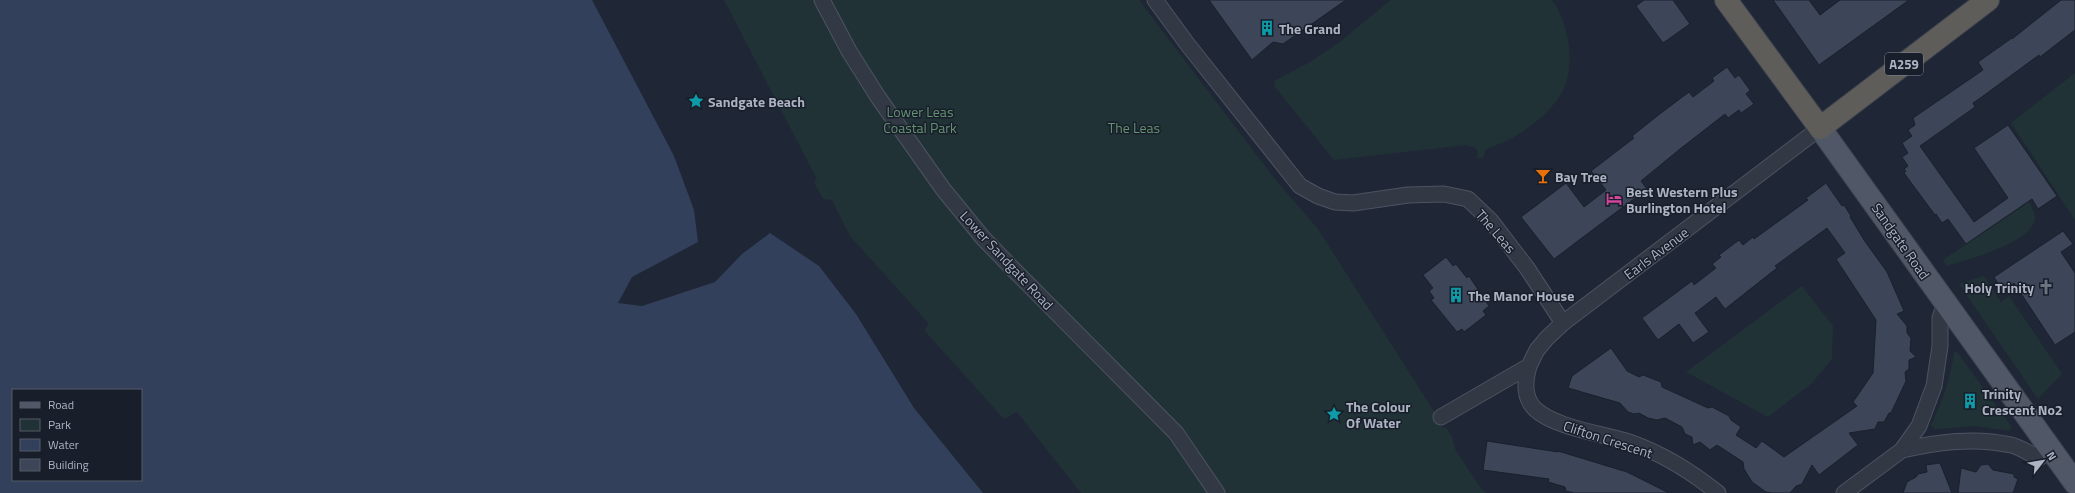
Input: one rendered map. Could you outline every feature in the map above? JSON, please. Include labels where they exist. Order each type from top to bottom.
[{"type":"highway","name":"Sandgate Road","points":[[1726,0],[1820,128]]},
{"type":"highway","name":"Earls Avenue","points":[[1820,128],[1988,0]]},
{"type":"main road","name":"Sandgate Road","points":[[1820,128],[2075,483]]},
{"type":"street","name":"The Leas","points":[[1155,0],[1188,45],[1300,186],[1318,196],[1335,202],[1353,203],[1408,195],[1444,194],[1468,199],[1491,222],[1522,262],[1563,323]]},
{"type":"street","name":"Lower Sandgate Road","points":[[823,2],[849,51],[878,97],[943,189],[983,238],[1176,433],[1218,493]]},
{"type":"street","name":"Earls Avenue","points":[[1529,366],[1537,350],[1563,323],[1820,128]]},
{"type":"street","points":[[1844,493],[1902,450],[1920,426],[1934,386],[1940,346],[1940,318],[1945,303]]},
{"type":"street","points":[[1441,417],[1529,366]]},
{"type":"street","name":"Clifton Crescent","points":[[1529,366],[1525,383],[1528,398],[1534,408],[1550,420],[1633,444],[1662,457],[1694,475],[1718,493]]},
{"type":"street","points":[[1902,450],[1929,444],[1968,440],[2012,445],[2039,458],[2050,450]]},
{"type":"green space","name":"Lower Leas Coastal Park","points":[[724,0],[1139,0],[1274,178],[1318,229],[1435,413],[1432,418],[1439,426],[1446,428],[1452,436],[1455,449],[1482,490],[1487,493],[1081,493],[1017,412],[1004,419],[924,330],[929,324],[850,236],[832,200],[823,199],[814,182],[817,179]]},
{"type":"green space","points":[[1391,0],[1552,0],[1563,21],[1569,46],[1569,72],[1561,94],[1538,120],[1518,134],[1486,149],[1483,158],[1476,158],[1478,153],[1476,148],[1466,145],[1334,160],[1275,87],[1274,81],[1310,62],[1337,44]]},
{"type":"green space","points":[[2075,73],[2075,220],[2011,123]]},
{"type":"green space","points":[[2029,202],[2034,212],[2035,219],[2029,230],[2021,237],[1996,250],[1947,266],[1943,260]]},
{"type":"green space","points":[[1984,276],[2001,302],[2009,296],[2062,374],[2038,399],[1959,284]]},
{"type":"green space","points":[[1802,286],[1833,326],[1832,359],[1812,383],[1768,417],[1686,372]]},
{"type":"green space","points":[[1954,351],[1957,352],[2011,426],[2010,431],[1975,426],[1935,429],[1931,425],[1946,389]]},
{"type":"water","points":[[0,0],[592,0],[674,156],[694,210],[698,242],[632,277],[618,303],[642,306],[715,282],[742,254],[770,233],[819,266],[856,314],[914,408],[983,493],[0,493]]},
{"type":"building","name":"The Grand","points":[[1209,0],[1346,0],[1283,44],[1273,42],[1252,60]]},
{"type":"building","points":[[1644,0],[1673,0],[1690,24],[1663,43],[1636,6]]},
{"type":"building","points":[[1773,0],[1809,0],[1820,15],[1840,0],[1909,0],[1819,65]]},
{"type":"building","points":[[2061,0],[2075,0],[2075,30],[2040,57],[2039,55],[1973,103],[1975,107],[1920,146],[1974,222],[2008,198],[1974,148],[2008,125],[2057,196],[2038,209],[2032,199],[1966,244],[1948,219],[1942,223],[1936,214],[1935,215],[1904,173],[1906,171],[1904,169],[1908,166],[1902,157],[1908,153],[1902,143],[1912,136],[1908,130],[1915,125],[1913,118],[1983,70],[1978,62],[2012,39]]},
{"type":"building","points":[[1727,67],[1735,78],[1739,75],[1750,90],[1746,94],[1754,104],[1741,113],[1739,110],[1728,118],[1725,114],[1641,181],[1647,189],[1554,259],[1521,217],[1566,183],[1584,207],[1606,190],[1591,171],[1634,138],[1632,136],[1661,113],[1689,92],[1693,97],[1714,81],[1712,78]]},
{"type":"building","points":[[1826,183],[1842,206],[1844,205],[1864,240],[1887,272],[1904,311],[1897,314],[1907,326],[1907,333],[1911,338],[1910,351],[1916,357],[1909,360],[1909,369],[1905,372],[1906,381],[1891,413],[1889,413],[1884,422],[1878,422],[1875,429],[1849,433],[1858,445],[1819,475],[1812,465],[1802,484],[1796,486],[1790,493],[1766,492],[1752,482],[1744,469],[1743,462],[1717,445],[1710,450],[1700,442],[1693,445],[1692,437],[1685,434],[1682,427],[1665,418],[1657,420],[1648,418],[1639,413],[1634,414],[1628,412],[1620,403],[1568,388],[1572,376],[1611,348],[1627,371],[1639,377],[1643,375],[1661,382],[1662,387],[1708,408],[1712,407],[1729,416],[1731,420],[1741,427],[1736,435],[1756,448],[1762,441],[1784,457],[1857,406],[1853,402],[1873,373],[1876,320],[1836,259],[1845,253],[1827,228],[1775,266],[1777,268],[1725,309],[1716,297],[1695,313],[1709,332],[1693,343],[1679,324],[1658,340],[1642,318],[1692,281],[1694,285],[1716,268],[1712,264],[1721,257],[1719,255],[1739,240],[1743,245],[1753,237],[1754,239],[1808,200],[1806,198]]},
{"type":"building","name":"Holy Trinity","points":[[2063,231],[2073,244],[2061,252],[2075,273],[2075,332],[2055,345],[2014,283],[2003,291],[1994,277]]},
{"type":"building","name":"The Manor House","points":[[1446,257],[1453,266],[1456,264],[1467,278],[1469,276],[1489,306],[1483,311],[1486,315],[1464,332],[1462,329],[1457,332],[1431,300],[1434,298],[1429,291],[1433,288],[1423,275]]},
{"type":"building","points":[[1487,441],[1558,451],[1627,472],[1669,493],[1574,493],[1566,491],[1565,487],[1548,482],[1549,479],[1483,470]]},
{"type":"building","points":[[1940,463],[1952,493],[1903,493],[1907,482],[1916,477],[1918,474],[1927,472],[1926,465]]},
{"type":"building","points":[[1988,464],[1993,470],[2014,474],[2014,477],[2018,479],[2013,493],[1958,493],[1961,468],[1976,472],[1981,465]]},
{"type":"place","name":"The Grand","points":[[1267,28]]},
{"type":"place","name":"Sandgate Beach","points":[[696,101]]},
{"type":"place","name":"Bay Tree","points":[[1543,176]]},
{"type":"place","name":"Best Western Plus Burlington Hotel","points":[[1614,199]]},
{"type":"place","name":"Holy Trinity","points":[[2046,287]]},
{"type":"place","name":"The Manor House","points":[[1456,295]]},
{"type":"place","name":"Trinity Crescent No2","points":[[1970,401]]},
{"type":"place","name":"The Colour Of Water","points":[[1334,414]]}]
